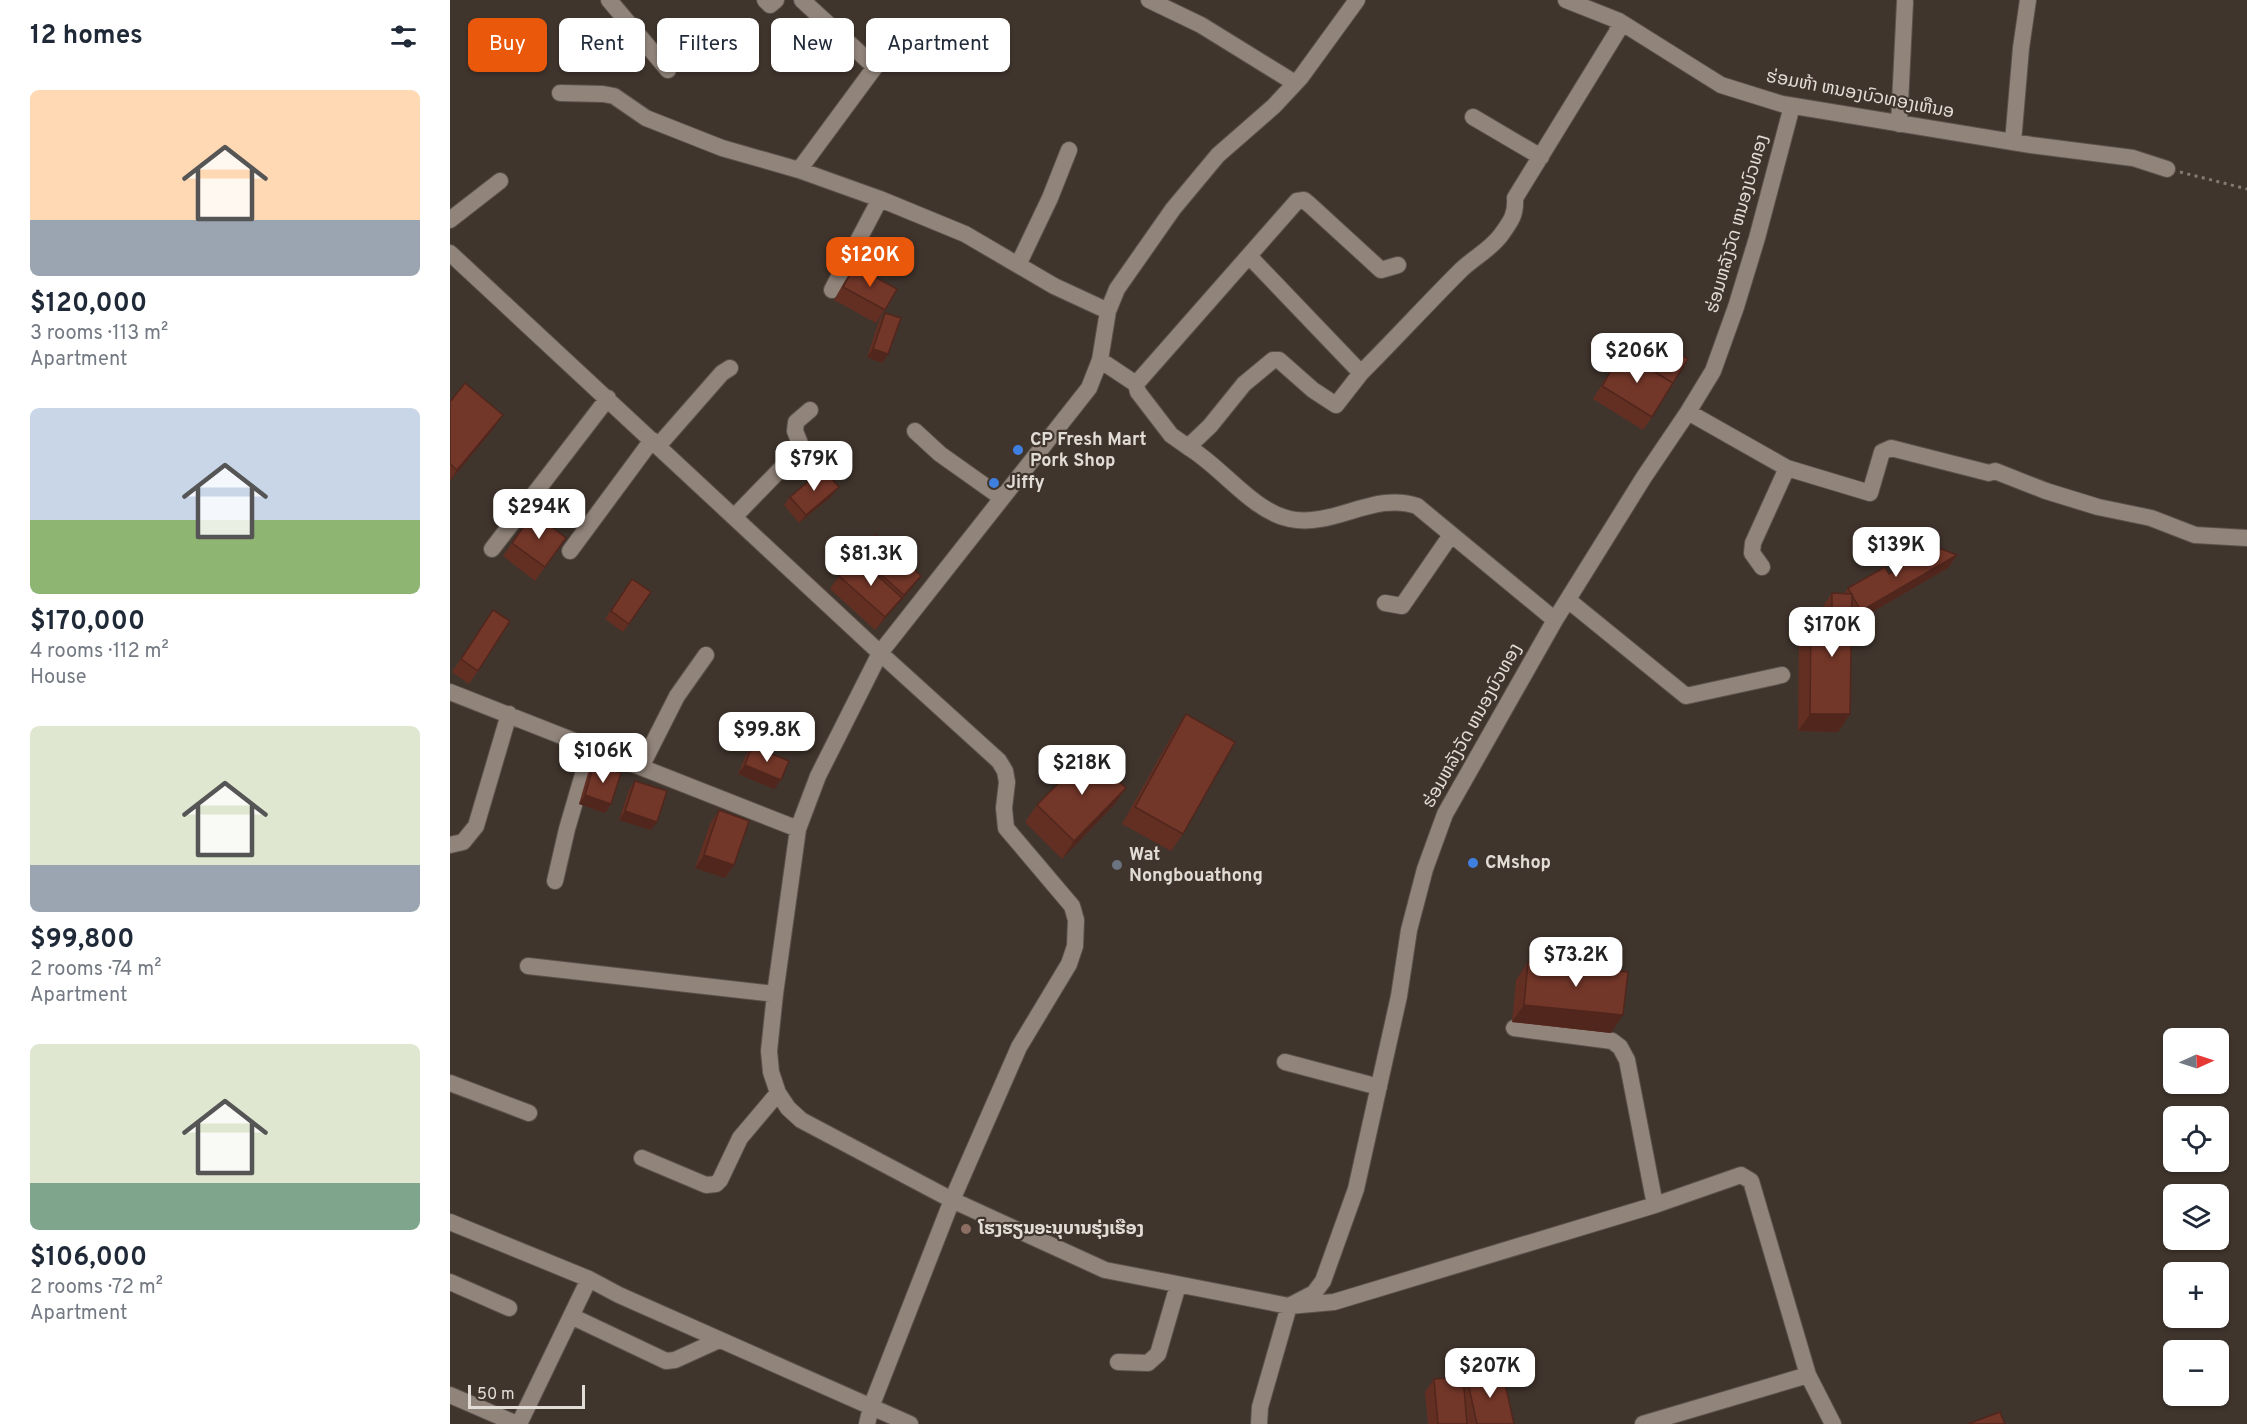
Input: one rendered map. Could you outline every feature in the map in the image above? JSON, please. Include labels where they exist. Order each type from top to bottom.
[{"type":"street","points":[[609,0],[657,57]]},
{"type":"street","points":[[765,0],[770,5],[776,0]]},
{"type":"street","points":[[799,171],[875,67],[802,0]]},
{"type":"street","points":[[1149,0],[1201,25],[1295,83]]},
{"type":"street","points":[[1357,0],[1295,83],[1274,106],[1218,155],[1173,209],[1117,289],[1108,311],[1100,360],[1089,388],[880,653],[818,776],[798,829],[769,1051],[771,1072],[778,1093],[788,1108],[801,1120],[952,1200],[1105,1270],[1289,1306],[1334,1302],[1655,1205],[1741,1175],[1751,1181],[1808,1375],[1833,1424]]},
{"type":"street","name":"ຮ່ອມຫ້າ ຫນອງບົວທອງເຫືນອ","points":[[1566,0],[1619,21],[1721,85],[1792,106],[2013,142],[2133,158],[2167,169]]},
{"type":"street","points":[[2013,142],[2021,48],[2028,0]]},
{"type":"street","points":[[1899,124],[1905,2]]},
{"type":"street","points":[[1188,447],[1210,426],[1244,384],[1274,360],[1279,360],[1313,390],[1336,405],[1360,373],[1461,270],[1500,236],[1516,212],[1515,198],[1617,32],[1619,21]]},
{"type":"street","points":[[560,93],[614,96],[646,118],[722,148],[880,199],[964,234],[1054,286],[1108,311]]},
{"type":"street","name":"ຮ່ອມຫລັງວັດ ຫນອງບົວທອງ","points":[[1289,1306],[1314,1293],[1323,1281],[1356,1189],[1400,996],[1409,930],[1425,869],[1445,814],[1555,620],[1713,371],[1736,307],[1792,106]]},
{"type":"street","points":[[1473,117],[1541,157]]},
{"type":"street","points":[[1018,265],[1050,198],[1069,150]]},
{"type":"street","points":[[450,220],[500,182]]},
{"type":"street","points":[[832,290],[880,199]]},
{"type":"street","points":[[1136,384],[1297,201],[1304,200],[1381,270],[1398,265]]},
{"type":"street","points":[[450,253],[999,761],[1005,771],[1007,783],[1004,808],[1006,828],[1012,838],[1072,906],[1076,920],[1075,946],[1069,964],[1019,1047],[952,1200],[871,1407],[867,1424]]},
{"type":"street","points":[[1249,256],[1360,373]]},
{"type":"street","points":[[1100,360],[1136,384],[1138,392],[1171,435],[1208,460],[1263,507],[1290,519],[1322,520],[1370,506],[1404,503],[1417,506],[1555,620]]},
{"type":"street","points":[[570,551],[655,443],[722,373],[730,368]]},
{"type":"street","points":[[492,549],[608,398]]},
{"type":"street","points":[[734,517],[799,450],[801,446],[795,431],[796,422],[810,410]]},
{"type":"street","points":[[1688,412],[1787,468],[1870,493],[1882,452],[1891,448],[1989,473],[1995,471],[2046,491],[2098,507],[2151,518],[2195,536],[2247,538]]},
{"type":"street","points":[[915,430],[940,454],[1002,498]]},
{"type":"street","points":[[1762,567],[1752,554],[1753,543],[1787,468]]},
{"type":"street","points":[[1385,603],[1402,606],[1451,535]]},
{"type":"street","points":[[1568,600],[1686,696],[1782,675]]},
{"type":"street","points":[[641,767],[677,696],[706,655]]},
{"type":"street","points":[[450,692],[798,829]]},
{"type":"street","points":[[450,845],[463,842],[476,826],[509,714]]},
{"type":"street","points":[[555,881],[567,829],[591,747]]},
{"type":"street","points":[[528,966],[775,994]]},
{"type":"street","points":[[1514,1028],[1612,1041],[1620,1047],[1628,1060],[1655,1205]]},
{"type":"street","points":[[1285,1062],[1379,1087]]},
{"type":"street","points":[[450,1083],[529,1113]]},
{"type":"street","points":[[642,1158],[706,1185],[716,1184],[740,1138],[778,1093]]},
{"type":"street","points":[[450,1222],[588,1279],[619,1295],[910,1424]]},
{"type":"street","points":[[450,1395],[518,1424],[588,1279]]},
{"type":"street","points":[[450,1282],[509,1308]]},
{"type":"street","points":[[1118,1362],[1148,1363],[1158,1354],[1178,1285]]},
{"type":"street","points":[[1259,1424],[1260,1407],[1289,1306]]},
{"type":"street","points":[[571,1316],[666,1361],[675,1360],[719,1340]]},
{"type":"street","points":[[1643,1424],[1808,1375]]},
{"type":"path","points":[[2167,169],[2247,189]]},
{"type":"building","points":[[855,266],[897,289],[885,310],[843,287]]},
{"type":"building","points":[[885,313],[901,318],[888,354],[873,349]]},
{"type":"building","points":[[1659,341],[1688,359],[1673,383],[1644,365]]},
{"type":"building","points":[[1622,352],[1673,383],[1652,417],[1602,386]]},
{"type":"building","points":[[465,383],[503,415],[457,470],[450,464],[450,402]]},
{"type":"building","points":[[823,469],[839,487],[806,515],[790,497]]},
{"type":"building","points":[[533,513],[566,538],[545,567],[512,543]]},
{"type":"building","points":[[875,535],[921,576],[904,595],[858,554]]},
{"type":"building","points":[[1936,547],[1957,555],[1861,611],[1848,588],[1885,567],[1889,574]]},
{"type":"building","points":[[857,557],[902,598],[885,617],[839,576]]},
{"type":"building","points":[[632,579],[651,592],[629,624],[611,611]]},
{"type":"building","points":[[1832,593],[1852,594],[1850,714],[1810,714],[1811,614],[1832,614]]},
{"type":"building","points":[[493,610],[510,621],[478,671],[461,659]]},
{"type":"building","points":[[1186,714],[1235,742],[1183,834],[1135,807]]},
{"type":"building","points":[[752,746],[789,761],[781,780],[745,765]]},
{"type":"building","points":[[1089,752],[1126,788],[1074,841],[1037,805]]},
{"type":"building","points":[[594,764],[621,773],[611,804],[585,795]]},
{"type":"building","points":[[635,781],[667,791],[657,822],[625,811]]},
{"type":"building","points":[[719,810],[749,821],[734,865],[704,855]]},
{"type":"building","points":[[1528,962],[1628,972],[1623,1015],[1524,1005]]},
{"type":"building","points":[[1502,1370],[1514,1424],[1477,1424],[1467,1378]]},
{"type":"building","points":[[1463,1377],[1467,1424],[1438,1424],[1434,1379]]},
{"type":"building","points":[[2000,1412],[2005,1424],[1968,1424]]},
{"type":"place","name":"CP Fresh Mart Pork Shop","points":[[1018,450]]},
{"type":"place","name":"Jiffy","points":[[994,483]]},
{"type":"place","name":"CMshop","points":[[1473,863]]},
{"type":"place","name":"Wat Nongbouathong","points":[[1117,865]]},
{"type":"place","name":"ໂຮງຮຽນອະນຸບານຮຸ່ງເຮືອງ","points":[[966,1229]]}]
